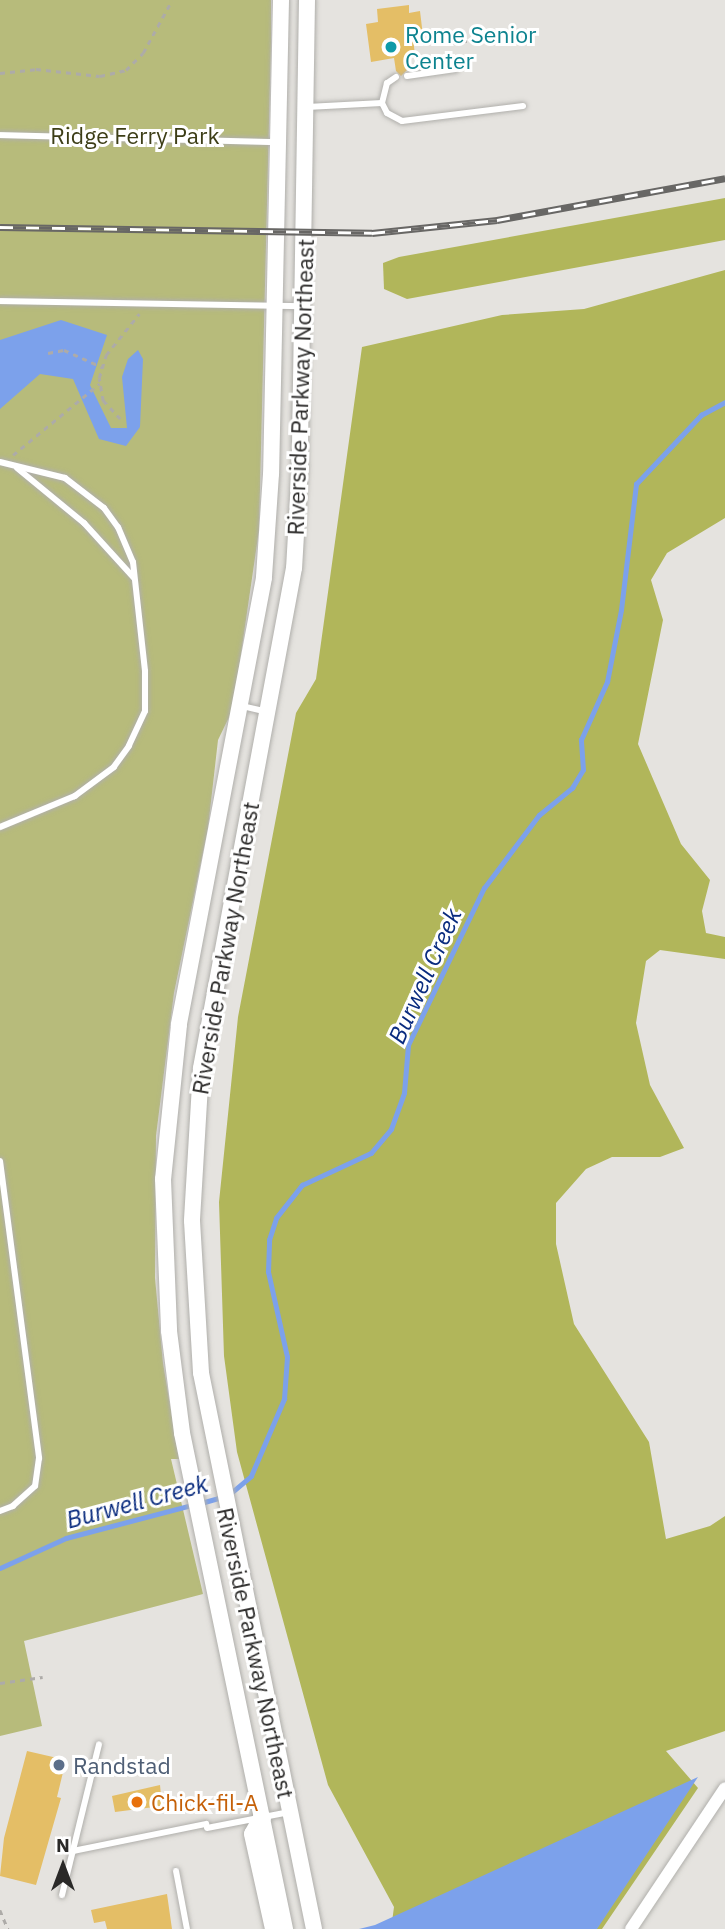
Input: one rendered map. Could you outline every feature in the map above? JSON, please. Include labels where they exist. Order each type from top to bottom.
[{"type":"main road","name":"Riverside Parkway Northeast","points":[[281,0],[268,538],[242,706],[187,978],[167,1128],[165,1269],[186,1455],[285,1929]]},
{"type":"main road","name":"Riverside Parkway Northeast","points":[[307,0],[303,306],[294,568],[270,712],[213,992],[195,1120],[192,1270],[201,1373],[214,1448],[314,1929]]},
{"type":"main road","points":[[261,1818],[253,1835],[274,1929]]},
{"type":"street","points":[[631,1929],[725,1788]]},
{"type":"lane","points":[[407,75],[456,69]]},
{"type":"lane","points":[[397,77],[387,83],[382,103],[390,115],[410,123],[523,106]]},
{"type":"lane","points":[[307,107],[382,103]]},
{"type":"lane","points":[[0,135],[278,142]]},
{"type":"lane","points":[[0,301],[149,301],[303,306]]},
{"type":"lane","points":[[0,828],[48,810],[83,790],[114,767],[130,746],[145,711],[136,579],[126,545],[104,508],[65,478],[47,470],[2,463]]},
{"type":"lane","points":[[16,467],[84,523],[136,579]]},
{"type":"lane","points":[[242,706],[270,712]]},
{"type":"lane","points":[[0,1161],[39,1474],[26,1496],[0,1511]]},
{"type":"lane","points":[[62,1895],[99,1744]]},
{"type":"lane","points":[[73,1851],[289,1812]]},
{"type":"lane","points":[[176,1871],[187,1929]]},
{"type":"path","points":[[0,73],[36,68],[100,76],[126,70],[143,53],[172,0]]},
{"type":"path","points":[[452,43],[513,34]]},
{"type":"path","points":[[120,419],[103,401],[99,384],[102,367],[114,344],[149,301]]},
{"type":"path","points":[[48,353],[64,350],[102,367]]},
{"type":"path","points":[[2,463],[99,384]]},
{"type":"path","points":[[0,1683],[43,1677]]},
{"type":"path","points":[[0,1910],[8,1929]]},
{"type":"green space","name":"Ridge Ferry Park","points":[[0,0],[271,0],[271,41],[259,530],[233,709],[218,740],[208,828],[174,993],[156,1136],[155,1278],[163,1363],[179,1459],[171,1459],[203,1594],[24,1641],[42,1726],[0,1736]]},
{"type":"green space","points":[[725,198],[725,240],[407,299],[384,289],[383,263],[399,257]]},
{"type":"green space","points":[[725,270],[725,518],[667,553],[651,580],[663,620],[638,744],[681,844],[710,880],[702,911],[706,933],[725,937],[725,959],[660,950],[646,961],[636,1023],[650,1085],[684,1148],[660,1157],[612,1157],[586,1169],[556,1203],[556,1244],[574,1324],[649,1442],[666,1539],[710,1526],[725,1516],[725,1731],[666,1751],[698,1788],[602,1929],[391,1929],[394,1907],[328,1785],[237,1452],[224,1356],[219,1202],[238,1017],[296,713],[316,679],[362,347],[502,315],[584,309]]},
{"type":"water","points":[[61,320],[107,335],[90,385],[111,428],[127,428],[122,377],[128,359],[138,350],[143,359],[140,427],[126,446],[99,439],[73,379],[40,374],[0,409],[0,340]]},
{"type":"water","points":[[698,1777],[597,1929],[359,1929],[375,1925]]},
{"type":"building","name":"Rome Senior Center","points":[[409,5],[409,13],[420,11],[423,36],[413,37],[415,56],[405,57],[407,70],[401,76],[396,71],[394,58],[371,62],[366,24],[378,22],[377,9]]},
{"type":"building","points":[[27,1751],[66,1760],[57,1797],[61,1798],[36,1885],[0,1876],[4,1838]]},
{"type":"building","name":"Chick-fil-A","points":[[160,1785],[162,1806],[115,1812],[112,1796]]},
{"type":"building","points":[[167,1894],[172,1929],[107,1929],[105,1921],[94,1923],[91,1910]]},
{"type":"waterway","name":"Burwell Creek","points":[[231,1493],[251,1476],[284,1399],[287,1357],[268,1272],[269,1240],[276,1218],[302,1185],[371,1153],[391,1129],[404,1093],[408,1045],[484,888],[539,815],[572,788],[583,770],[581,740],[607,682],[621,610],[636,484],[701,415],[725,402]]},
{"type":"waterway","name":"Burwell Creek","points":[[201,1503],[222,1497]]},
{"type":"waterway","name":"Burwell Creek","points":[[0,1568],[66,1538],[192,1505]]},
{"type":"railway","points":[[0,227],[372,233],[497,220],[725,178]]},
{"type":"place","name":"Rome Senior Center","points":[[391,47]]},
{"type":"place","name":"Randstad","points":[[59,1765]]},
{"type":"place","name":"Chick-fil-A","points":[[137,1802]]}]
